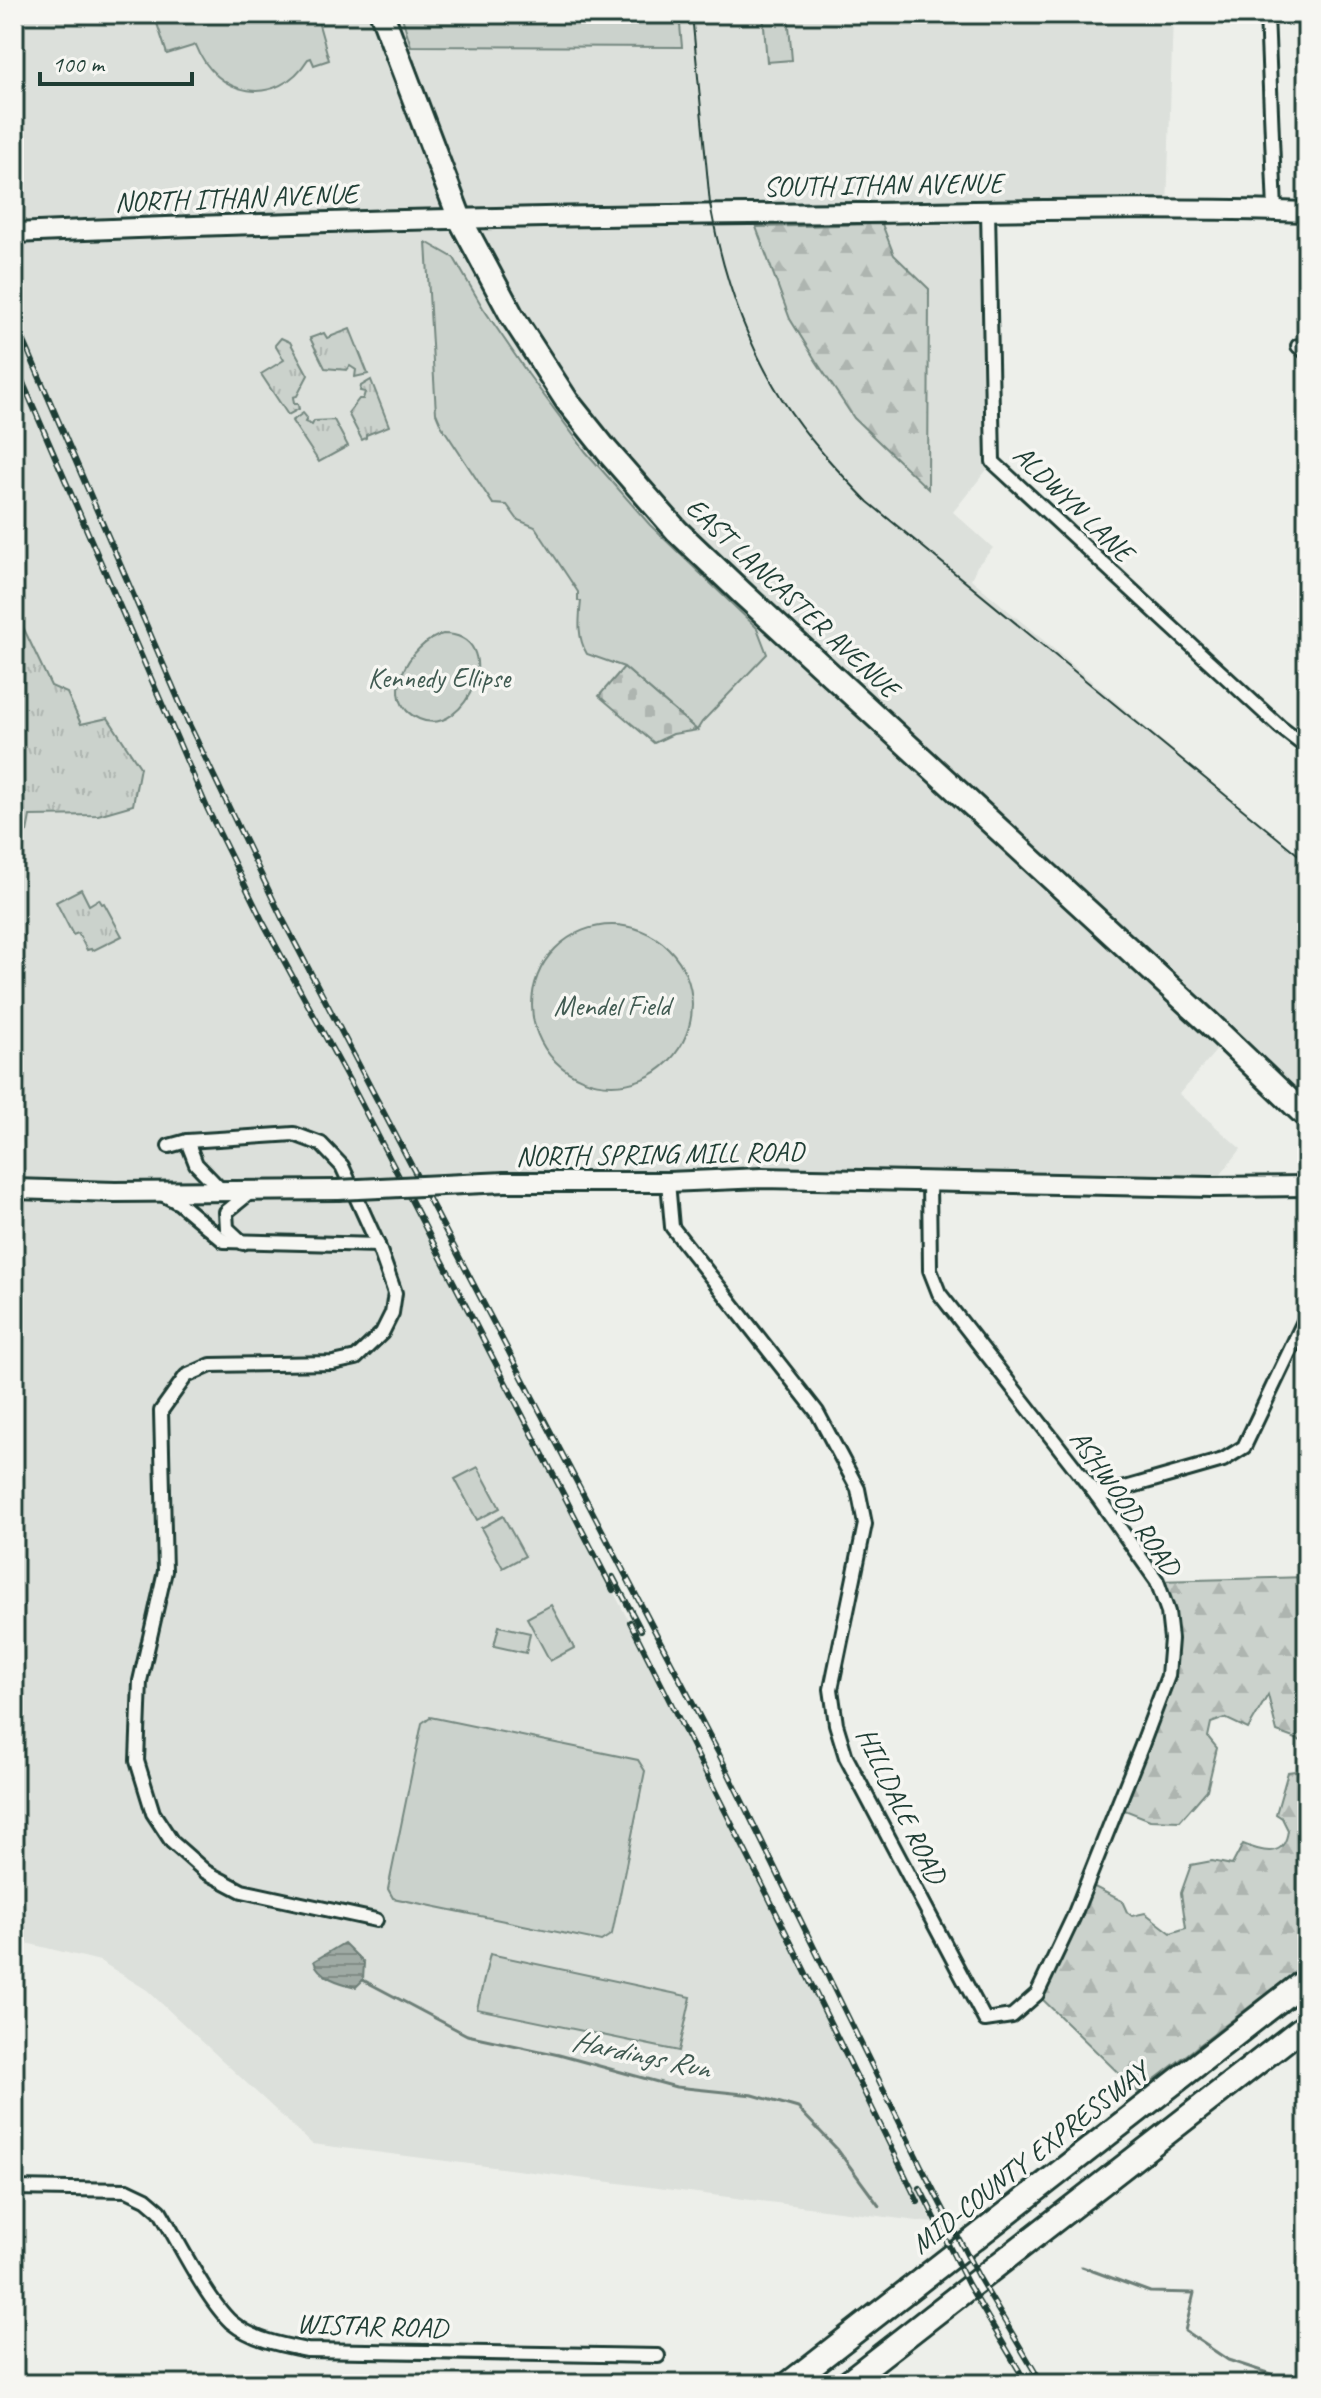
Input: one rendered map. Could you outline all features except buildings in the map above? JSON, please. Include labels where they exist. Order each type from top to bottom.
[{"type":"highway","name":"EAST LANCASTER AVENUE","points":[[382,14],[460,219],[512,316],[567,401],[657,510],[788,637],[1208,1022],[1307,1117]]},
{"type":"highway","points":[[1230,2038],[1264,2002],[1307,1965]]},
{"type":"highway","name":"MID-COUNTY EXPRESSWAY","points":[[788,2384],[1307,1979]]},
{"type":"highway","points":[[845,2384],[1307,2024]]},
{"type":"main road","name":"SOUTH ITHAN AVENUE","points":[[460,219],[988,210],[1307,212]]},
{"type":"main road","name":"NORTH ITHAN AVENUE","points":[[14,233],[460,219]]},
{"type":"main road","name":"NORTH SPRING MILL ROAD","points":[[14,1189],[150,1192],[338,1190],[505,1182],[668,1182],[762,1178],[1192,1187],[1307,1186]]},
{"type":"street","points":[[1267,14],[1275,211]]},
{"type":"street","name":"ALDWYN LANE","points":[[988,210],[993,462],[1280,727],[1307,748]]},
{"type":"street","points":[[169,1146],[187,1141],[294,1134],[321,1144],[342,1166],[378,1245],[395,1293],[392,1313],[382,1333],[356,1358],[333,1363],[211,1365],[186,1376],[161,1411],[165,1571],[140,1681],[137,1761],[153,1813],[172,1842],[206,1872],[242,1891],[376,1920]]},
{"type":"street","points":[[187,1141],[196,1164],[222,1191]]},
{"type":"street","name":"ASHWOOD ROAD","points":[[929,1180],[930,1270],[939,1293],[1097,1496],[1157,1581],[1168,1612],[1171,1639],[1168,1676],[1073,1918],[1037,1994],[1012,2016],[985,2020]]},
{"type":"street","name":"HILLDALE ROAD","points":[[668,1182],[672,1227],[817,1412],[858,1489],[865,1524],[831,1689],[836,1724],[846,1757],[985,2020]]},
{"type":"street","points":[[243,1243],[227,1228],[226,1212],[252,1191]]},
{"type":"street","points":[[150,1192],[165,1195],[179,1203],[224,1241],[378,1245]]},
{"type":"street","points":[[1097,1496],[1223,1460],[1244,1447],[1307,1315]]},
{"type":"street","name":"WISTAR ROAD","points":[[14,2188],[127,2190],[146,2199],[160,2211],[217,2306],[232,2323],[277,2345],[307,2350],[658,2356]]},
{"type":"shaded area","points":[[14,14],[1173,14],[1167,210],[988,211],[993,462],[953,512],[993,548],[977,566],[971,579],[1307,864],[1307,1107],[1225,1040],[1179,1094],[1241,1149],[1211,1187],[558,1186],[409,1198],[621,1606],[933,2223],[312,2144],[147,1990],[100,1961],[14,1940]]},
{"type":"shaded area","points":[[344,1943],[364,1963],[363,1980],[356,1987],[325,1975],[314,1961]]},
{"type":"green space","points":[[154,14],[316,14],[329,60],[314,65],[311,58],[308,59],[295,75],[280,85],[264,90],[248,90],[218,76],[205,63],[196,45],[167,54]]},
{"type":"green space","points":[[401,14],[679,14],[682,47],[411,46]]},
{"type":"green space","points":[[763,14],[788,14],[792,60],[767,62]]},
{"type":"green space","points":[[882,224],[894,255],[929,289],[928,489],[854,418],[816,361],[790,319],[756,227]]},
{"type":"green space","points":[[426,242],[454,258],[483,308],[586,452],[650,525],[757,628],[767,654],[697,730],[624,667],[587,654],[580,635],[581,601],[578,601],[578,592],[535,527],[518,520],[507,505],[493,504],[441,425],[436,413]]},
{"type":"green space","points":[[350,329],[368,374],[355,377],[356,370],[350,366],[347,370],[325,368],[310,338],[324,333],[327,338]]},
{"type":"green space","points":[[281,338],[290,342],[308,375],[297,396],[293,397],[299,409],[288,415],[261,374],[284,360],[275,345]]},
{"type":"green space","points":[[371,380],[389,426],[366,435],[362,440],[348,413],[359,399],[363,399],[365,392],[360,391],[361,386]]},
{"type":"green space","points":[[303,413],[307,418],[305,422],[312,425],[314,421],[334,420],[348,446],[319,462],[292,421]]},
{"type":"green space","points":[[14,608],[51,686],[67,693],[81,724],[108,718],[140,767],[133,805],[98,815],[30,816],[27,832],[14,831]]},
{"type":"green space","name":"Kennedy Ellipse","points":[[443,634],[463,639],[474,650],[477,666],[474,684],[465,701],[452,715],[437,721],[419,719],[407,711],[400,699],[402,673],[419,649],[430,639]]},
{"type":"green space","points":[[624,667],[697,730],[673,734],[654,743],[599,696]]},
{"type":"green space","points":[[81,889],[89,905],[99,899],[104,903],[122,936],[92,951],[87,950],[78,933],[73,935],[56,902]]},
{"type":"green space","name":"Mendel Field","points":[[612,925],[643,931],[669,948],[686,974],[692,1005],[686,1036],[669,1062],[643,1079],[612,1085],[581,1079],[555,1062],[538,1036],[532,1005],[538,974],[555,948],[581,931]]},
{"type":"green space","points":[[478,1467],[500,1508],[477,1520],[455,1479]]},
{"type":"green space","points":[[503,1516],[525,1556],[503,1568],[481,1528]]},
{"type":"green space","points":[[1307,1577],[1307,1743],[1277,1732],[1268,1695],[1248,1729],[1225,1718],[1211,1723],[1208,1737],[1217,1748],[1207,1790],[1180,1821],[1150,1820],[1117,1807],[1168,1676],[1171,1639],[1157,1581]]},
{"type":"green space","points":[[551,1605],[574,1648],[550,1661],[527,1618]]},
{"type":"green space","points":[[499,1626],[530,1633],[526,1653],[494,1646]]},
{"type":"green space","points":[[430,1717],[638,1760],[645,1771],[612,1934],[601,1941],[393,1898],[388,1889],[422,1723]]},
{"type":"green space","points":[[1307,1746],[1307,1963],[1138,2092],[1037,1994],[1087,1883],[1122,1901],[1132,1916],[1145,1913],[1171,1933],[1186,1928],[1181,1893],[1191,1865],[1212,1861],[1232,1865],[1243,1844],[1265,1851],[1282,1846],[1288,1830],[1276,1814],[1288,1772],[1303,1770]]},
{"type":"green space","points":[[490,1954],[691,1997],[679,2051],[477,2009]]},
{"type":"waterway","name":"Hardings Run","points":[[363,1980],[467,2035],[559,2055],[676,2087],[753,2095],[798,2108],[837,2149],[879,2206]]},
{"type":"waterway","name":"Hardings Run","points":[[1082,2267],[1150,2292],[1194,2293],[1185,2331],[1228,2360],[1301,2384]]},
{"type":"tram line","points":[[692,14],[710,204],[721,255],[746,329],[791,413],[822,453],[868,502],[1307,862]]},
{"type":"railway","points":[[14,318],[189,724],[281,916],[718,1752],[922,2168],[978,2276],[1042,2384]]},
{"type":"railway","points":[[14,362],[208,810],[264,924],[350,1082],[613,1590]]},
{"type":"railway","points":[[613,1577],[641,1630]]},
{"type":"railway","points":[[630,1622],[918,2202]]},
{"type":"railway","points":[[920,2188],[968,2284],[1027,2384]]}]
